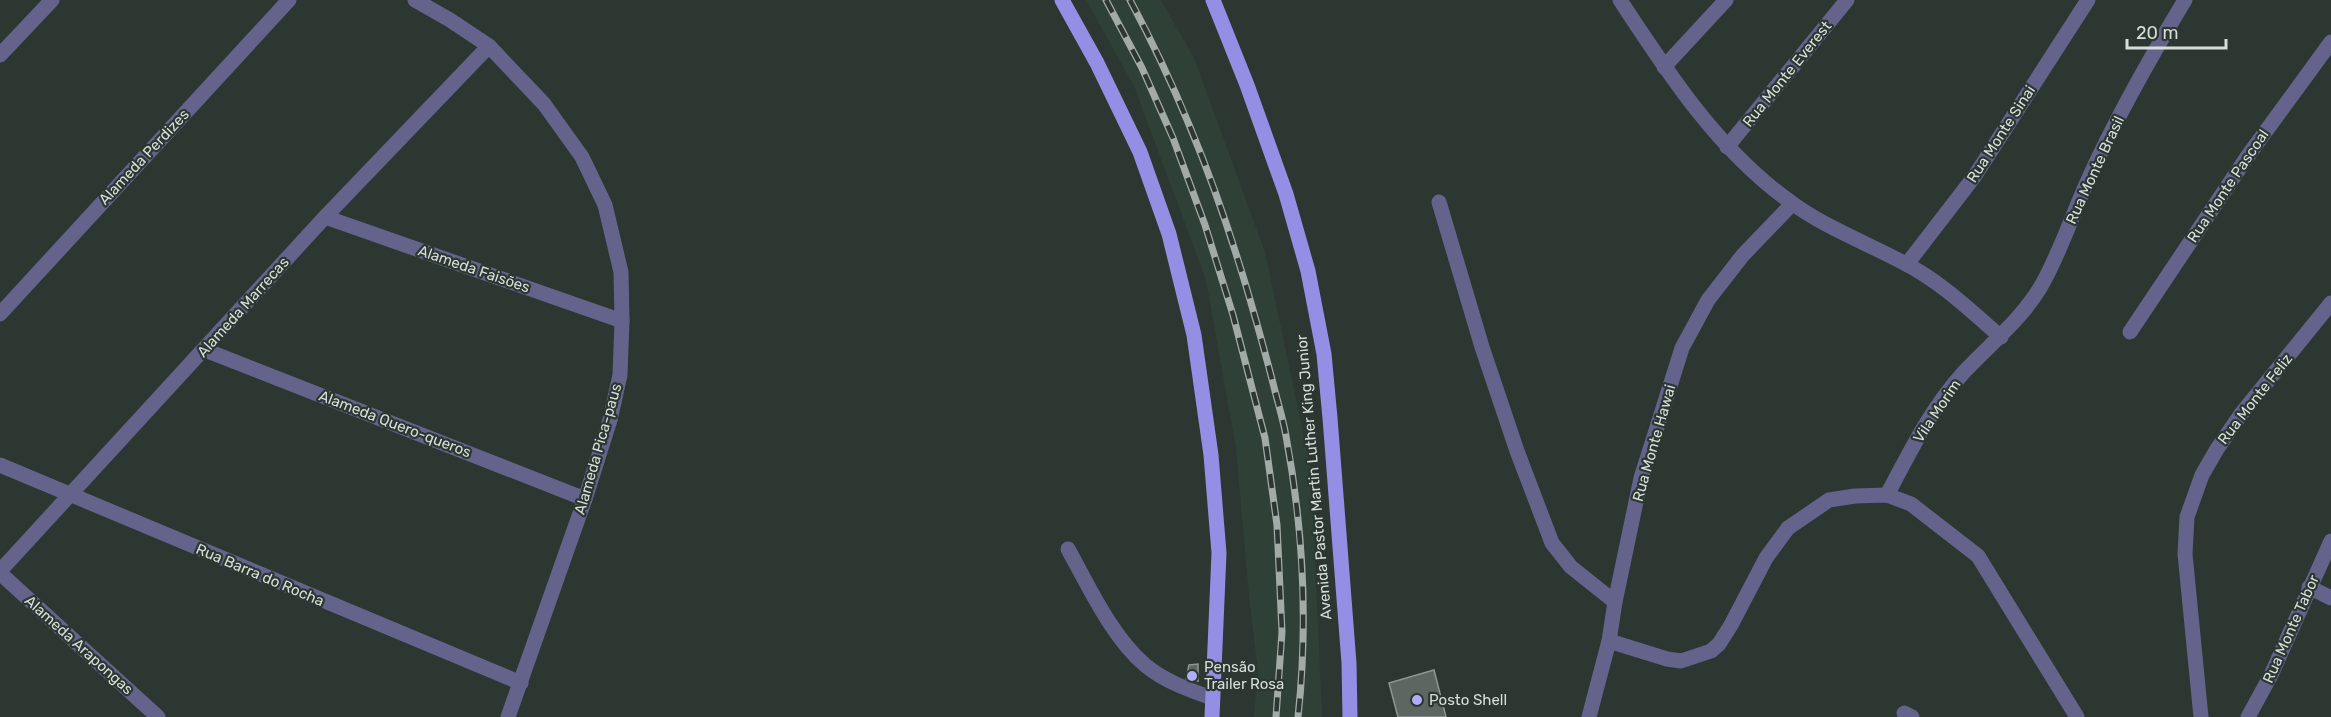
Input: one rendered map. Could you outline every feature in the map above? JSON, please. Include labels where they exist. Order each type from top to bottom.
[{"type":"main road","points":[[1062,0],[1097,63],[1140,152],[1169,234],[1194,335],[1211,455],[1219,553],[1212,717]]},
{"type":"main road","name":"Avenida Pastor Martin Luther King Junior","points":[[1213,0],[1244,76],[1286,194],[1311,283],[1324,354],[1330,418],[1349,663],[1350,717]]},
{"type":"street","points":[[0,55],[52,0]]},
{"type":"street","name":"Alameda Perdizes","points":[[0,314],[289,0]]},
{"type":"street","name":"Alameda Pica-paus","points":[[415,0],[489,46],[544,104],[582,157],[605,205],[621,272],[620,375],[610,420],[585,499],[508,717]]},
{"type":"street","points":[[1620,0],[1664,67],[1727,147],[1792,204],[1841,232],[1907,264],[1956,298],[2001,337]]},
{"type":"street","points":[[1664,67],[1726,0]]},
{"type":"street","name":"Rua Monte Everest","points":[[1727,147],[1847,0]]},
{"type":"street","name":"Rua Monte Sinai","points":[[1907,264],[1974,177],[2088,0]]},
{"type":"street","name":"Rua Monte Brasil","points":[[2001,337],[2040,287],[2117,121],[2153,52],[2185,0]]},
{"type":"street","name":"Rua Monte Pascoal","points":[[2130,332],[2247,157],[2331,42]]},
{"type":"street","name":"Alameda Marrecas","points":[[0,572],[325,218],[489,46]]},
{"type":"street","points":[[1439,202],[1482,347],[1521,462],[1552,543],[1571,567],[1615,602]]},
{"type":"street","name":"Rua Monte Hawai","points":[[1589,717],[1610,641],[1615,602],[1641,478],[1682,348],[1708,300],[1743,255],[1792,204]]},
{"type":"street","name":"Alameda Faisões","points":[[325,218],[622,321]]},
{"type":"street","name":"Rua Monte Feliz","points":[[2201,717],[2191,628],[2186,554],[2187,517],[2202,475],[2217,449],[2241,414],[2331,303]]},
{"type":"street","name":"Vila Morim","points":[[1887,495],[1924,426],[1942,399],[1965,372],[2001,337]]},
{"type":"street","name":"Alameda Quero-queros","points":[[205,350],[585,499]]},
{"type":"street","name":"Rua Barra do Rocha","points":[[0,465],[521,683]]},
{"type":"street","points":[[1610,641],[1667,659],[1681,661],[1711,651],[1719,644],[1731,625],[1766,558],[1788,528],[1829,501],[1855,496],[1887,495],[1911,504],[1978,556],[2076,717]]},
{"type":"street","name":"Rua Monte Tabor","points":[[2248,717],[2271,675],[2331,541]]},
{"type":"street","points":[[1068,549],[1127,647],[1146,666],[1178,686],[1212,698]]},
{"type":"street","name":"Alameda Arapongas","points":[[0,572],[158,717]]},
{"type":"street","points":[[2309,587],[2331,598]]},
{"type":"shaded area","points":[[1086,0],[1161,0],[1194,58],[1265,252],[1311,470],[1322,717],[1254,717],[1258,672],[1236,448],[1206,280],[1134,86]]},
{"type":"building","name":"Pensão Trailer Rosa","points":[[1198,664],[1198,681],[1186,679],[1189,665]]},
{"type":"building","name":"Posto Shell","points":[[1434,670],[1446,717],[1398,717],[1389,683]]},
{"type":"railway","points":[[1106,0],[1142,68],[1173,138],[1205,225],[1233,315],[1265,438],[1277,525],[1282,632],[1276,717]]},
{"type":"railway","points":[[1130,0],[1177,95],[1216,193],[1265,352],[1283,423],[1292,470],[1302,576],[1303,647],[1298,717]]},
{"type":"place","name":"Pensão Trailer Rosa","points":[[1192,676]]},
{"type":"place","name":"Posto Shell","points":[[1417,700]]}]
